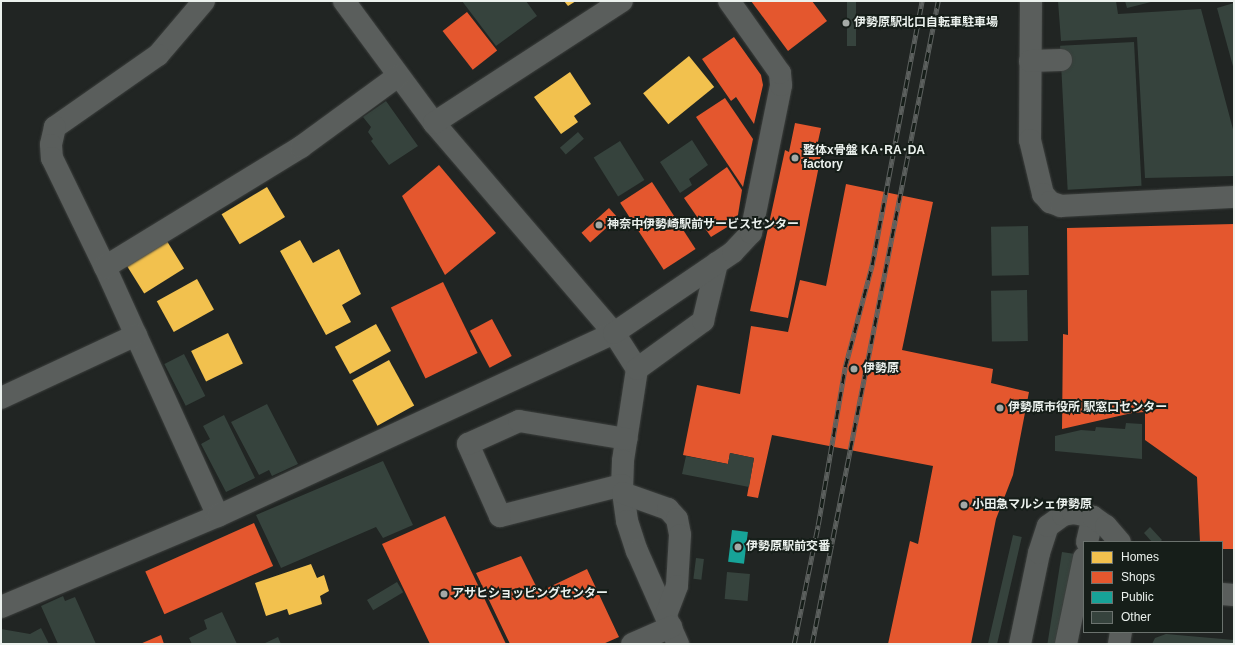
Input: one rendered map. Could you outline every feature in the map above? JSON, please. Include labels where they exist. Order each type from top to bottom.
[{"type":"street","points":[[204,1],[158,55],[55,127],[50,145],[52,158],[105,267],[218,516]]},
{"type":"street","points":[[344,1],[434,123],[614,333],[637,369],[626,439],[622,489],[627,521],[637,551],[672,628]]},
{"type":"street","points":[[434,123],[622,1]]},
{"type":"street","points":[[1,607],[218,516],[614,333],[733,252],[752,233],[781,85],[780,73],[729,1]]},
{"type":"street","points":[[1031,1],[1030,140],[1043,194],[1050,202],[1061,206],[1234,197]]},
{"type":"street","points":[[1030,61],[1061,60]]},
{"type":"street","points":[[105,267],[301,147],[398,76]]},
{"type":"street","points":[[637,369],[703,321],[717,263]]},
{"type":"street","points":[[1,398],[136,335]]},
{"type":"street","points":[[626,439],[519,421],[468,444],[500,516],[622,489],[668,509],[677,519],[680,535],[677,586],[672,628]]},
{"type":"street","points":[[1020,644],[1039,553],[1048,526],[1063,515],[1073,513],[1093,517],[1106,526],[1119,541]]},
{"type":"street","points":[[1087,541],[1093,517]]},
{"type":"street","points":[[1066,644],[1083,563]]},
{"type":"street","points":[[1223,594],[1234,595]]},
{"type":"street","points":[[632,644],[672,628]]},
{"type":"street","points":[[1119,644],[1121,633]]},
{"type":"building: Homes","points":[[564,1],[576,1],[568,6]]},
{"type":"building: Homes","points":[[689,56],[714,87],[668,124],[643,93]]},
{"type":"building: Homes","points":[[570,72],[591,104],[574,116],[578,122],[561,134],[534,97]]},
{"type":"building: Homes","points":[[267,187],[285,217],[240,244],[222,214]]},
{"type":"building: Homes","points":[[165,238],[184,269],[144,293],[125,263]]},
{"type":"building: Homes","points":[[300,240],[313,263],[339,249],[361,294],[342,305],[351,322],[326,335],[280,251]]},
{"type":"building: Homes","points":[[197,279],[214,310],[174,332],[157,301]]},
{"type":"building: Homes","points":[[376,324],[391,351],[350,374],[335,347]]},
{"type":"building: Homes","points":[[228,333],[243,364],[206,382],[191,351]]},
{"type":"building: Homes","points":[[389,360],[414,405],[377,426],[352,380]]},
{"type":"building: Homes","points":[[311,564],[317,578],[324,575],[329,591],[320,596],[322,604],[289,615],[287,609],[266,616],[255,583]]},
{"type":"building: Shops","points":[[751,1],[812,1],[827,21],[788,51]]},
{"type":"building: Shops","points":[[467,12],[497,51],[473,70],[443,31]]},
{"type":"building: Shops","points":[[734,37],[761,75],[763,85],[754,124],[736,97],[731,101],[702,59]]},
{"type":"building: Shops","points":[[725,98],[753,139],[743,187],[696,117]]},
{"type":"building: Shops","points":[[795,123],[821,128],[815,155],[821,156],[788,318],[750,311],[785,150],[789,152]]},
{"type":"building: Shops","points":[[439,165],[496,233],[445,275],[402,196]]},
{"type":"building: Shops","points":[[727,167],[742,190],[737,221],[711,237],[684,198]]},
{"type":"building: Shops","points":[[652,182],[696,249],[664,270],[620,203]]},
{"type":"building: Shops","points":[[846,184],[933,202],[902,350],[993,369],[991,383],[1029,392],[1013,475],[996,519],[971,644],[888,644],[910,541],[918,544],[933,466],[772,435],[758,498],[747,496],[754,458],[730,453],[728,464],[683,455],[697,385],[740,394],[751,326],[788,332],[800,280],[826,286]]},
{"type":"building: Shops","name":"神奈中伊勢崎駅前サービスセンター","points":[[609,208],[618,218],[590,242],[582,233]]},
{"type":"building: Shops","points":[[1234,224],[1234,549],[1223,549],[1223,541],[1200,541],[1197,477],[1145,440],[1145,412],[1132,413],[1062,429],[1063,334],[1068,335],[1067,228]]},
{"type":"building: Shops","points":[[443,282],[478,353],[426,378],[391,307]]},
{"type":"building: Shops","points":[[492,319],[512,356],[490,368],[470,331]]},
{"type":"building: Shops","name":"アサヒショッピングセンター","points":[[445,516],[506,644],[430,644],[382,544]]},
{"type":"building: Shops","points":[[254,523],[273,566],[164,614],[145,571]]},
{"type":"building: Shops","points":[[521,556],[539,592],[587,569],[619,637],[603,644],[510,644],[476,573]]},
{"type":"building: Shops","points":[[161,635],[164,644],[140,644]]},
{"type":"building: Public","name":"伊勢原駅前交番","points":[[732,530],[748,532],[744,564],[728,562]]},
{"type":"building: Other","points":[[462,1],[526,1],[537,16],[496,46]]},
{"type":"building: Other","points":[[847,1],[856,1],[856,46],[847,46]]},
{"type":"building: Other","points":[[1058,1],[1116,1],[1118,14],[1201,9],[1234,133],[1234,176],[1145,178],[1137,37],[1061,41]]},
{"type":"building: Other","points":[[1125,1],[1151,1],[1151,2],[1127,8]]},
{"type":"building: Other","points":[[1234,3],[1234,70],[1217,8]]},
{"type":"building: Other","points":[[1134,42],[1142,186],[1068,190],[1060,46]]},
{"type":"building: Other","points":[[386,101],[418,146],[389,165],[371,141],[373,139],[368,132],[371,127],[363,117]]},
{"type":"building: Other","points":[[578,132],[584,139],[566,155],[560,148]]},
{"type":"building: Other","points":[[692,140],[708,165],[689,179],[692,185],[680,193],[660,162]]},
{"type":"building: Other","points":[[620,141],[644,180],[618,196],[594,157]]},
{"type":"building: Other","points":[[1028,226],[1029,275],[992,276],[991,227]]},
{"type":"building: Other","points":[[1027,290],[1028,341],[992,342],[991,291]]},
{"type":"building: Other","points":[[184,354],[205,396],[186,406],[164,364]]},
{"type":"building: Other","points":[[267,404],[298,464],[272,476],[269,470],[259,475],[231,422]]},
{"type":"building: Other","points":[[224,415],[255,478],[226,492],[201,444],[210,439],[203,426]]},
{"type":"building: Other","points":[[1126,423],[1142,424],[1142,459],[1055,451],[1055,436],[1081,430],[1095,431],[1096,427],[1125,429]]},
{"type":"building: Other","points":[[730,453],[754,458],[749,487],[682,474],[686,456],[728,464]]},
{"type":"building: Other","points":[[383,461],[413,525],[383,538],[376,527],[281,568],[256,515]]},
{"type":"building: Other","points":[[1150,527],[1162,540],[1151,541],[1144,533]]},
{"type":"building: Other","points":[[1013,535],[1022,537],[997,644],[988,643]]},
{"type":"building: Other","points":[[1062,552],[1075,554],[1061,644],[1047,644]]},
{"type":"building: Other","points":[[696,558],[704,559],[701,580],[693,579]]},
{"type":"building: Other","points":[[727,572],[750,574],[748,601],[725,599]]},
{"type":"building: Other","points":[[397,582],[403,592],[373,610],[367,600]]},
{"type":"building: Other","points":[[63,596],[65,601],[75,597],[96,644],[58,644],[41,606]]},
{"type":"building: Other","points":[[222,612],[237,644],[192,644],[189,638],[207,629],[204,620]]},
{"type":"building: Other","points":[[41,628],[49,644],[1,644],[1,629],[30,634]]},
{"type":"building: Other","points":[[1166,634],[1234,640],[1234,644],[1152,644],[1155,638]]},
{"type":"building: Other","points":[[278,637],[281,644],[263,644]]},
{"type":"railway","points":[[794,644],[818,525],[845,367],[872,265],[922,1]]},
{"type":"railway","points":[[812,644],[938,1]]},
{"type":"place","name":"伊勢原駅北口自転車駐車場","points":[[846,23]]},
{"type":"place","name":"整体x骨盤 KA･RA･DA factory","points":[[795,158]]},
{"type":"place","name":"神奈中伊勢崎駅前サービスセンター","points":[[599,225]]},
{"type":"place","name":"伊勢原","points":[[854,369]]},
{"type":"place","name":"伊勢原市役所 駅窓口センター","points":[[1000,408]]},
{"type":"place","name":"小田急マルシェ伊勢原","points":[[964,505]]},
{"type":"place","name":"伊勢原駅前交番","points":[[738,547]]},
{"type":"place","name":"アサヒショッピングセンター","points":[[444,594]]}]
